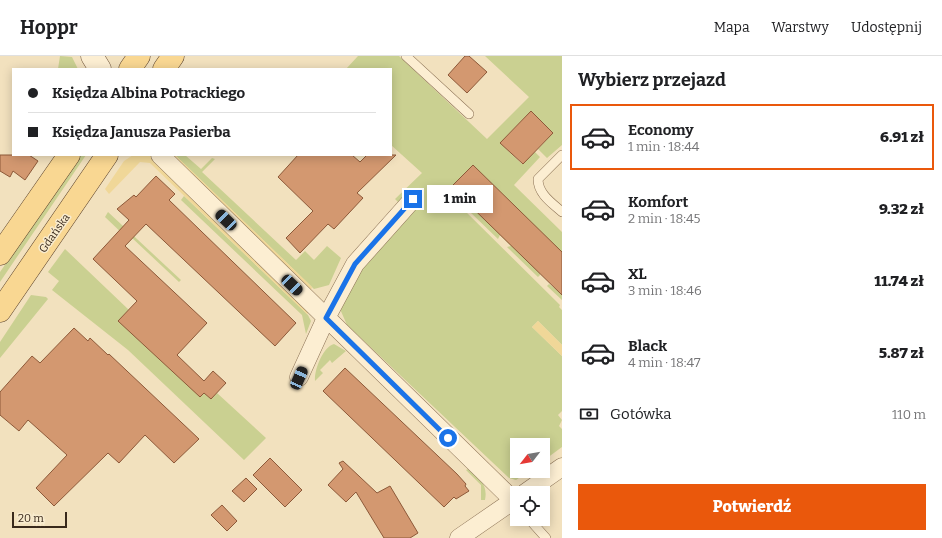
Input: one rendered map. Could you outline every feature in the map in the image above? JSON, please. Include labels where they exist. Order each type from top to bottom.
[{"type":"main road","points":[[131,68],[140,56]]},
{"type":"main road","points":[[165,68],[173,56]]},
{"type":"main road","points":[[0,254],[68,156]]},
{"type":"main road","name":"Gdańska","points":[[0,311],[106,156]]},
{"type":"street","points":[[92,56],[99,68]]},
{"type":"street","points":[[161,156],[326,318],[510,491]]},
{"type":"street","points":[[299,378],[326,318],[355,264],[413,199]]},
{"type":"street","points":[[536,486],[562,467]]},
{"type":"street","points":[[459,538],[510,504]]},
{"type":"lane","points":[[406,56],[469,114]]},
{"type":"lane","points":[[562,155],[538,179],[540,192],[562,212]]},
{"type":"lane","points":[[535,526],[546,538]]},
{"type":"green space","points":[[60,56],[72,57],[78,68],[58,68]]},
{"type":"green space","points":[[358,56],[399,56],[487,139],[529,97],[485,56],[562,56],[562,145],[547,158],[538,149],[553,133],[531,111],[500,143],[522,164],[535,152],[540,157],[514,185],[562,232],[562,252],[540,273],[538,277],[507,247],[511,246],[500,235],[498,239],[471,213],[474,210],[473,165],[451,187],[464,201],[460,206],[560,305],[559,307],[562,310],[562,345],[538,321],[532,327],[562,356],[562,411],[558,415],[562,420],[559,426],[562,429],[562,447],[550,456],[550,438],[510,438],[510,478],[519,478],[516,480],[509,478],[347,325],[340,309],[399,203],[395,199],[422,173],[392,146],[392,68],[347,68]]},
{"type":"green space","points":[[80,156],[85,156],[0,282],[0,272]]},
{"type":"green space","points":[[176,156],[186,156],[201,169],[212,158],[215,159],[202,172],[296,260],[305,251],[314,260],[327,246],[341,258],[329,285],[314,289]]},
{"type":"green space","points":[[184,196],[308,315],[311,321],[306,334],[302,315],[181,200]]},
{"type":"green space","points":[[108,212],[181,280],[179,282],[131,237],[127,238],[105,217]]},
{"type":"green space","points":[[65,249],[129,310],[200,397],[204,393],[211,399],[217,393],[266,438],[244,460],[128,350],[52,290],[59,281],[48,272]]},
{"type":"green space","points":[[549,284],[562,294],[562,300],[547,286]]},
{"type":"green space","points":[[31,295],[46,297],[48,299],[0,358],[0,342]]},
{"type":"green space","points":[[334,344],[346,351],[332,363],[330,360],[320,370],[323,373],[315,381],[316,371],[323,354],[330,346]]},
{"type":"green space","points":[[470,468],[484,486],[486,495],[485,500],[481,500],[481,485],[466,470]]},
{"type":"sand","points":[[132,156],[176,156],[312,287],[311,290],[321,299],[307,314],[150,163],[140,162],[109,194],[105,189],[124,161]]},
{"type":"sand","points":[[538,321],[562,345],[562,356],[532,327]]},
{"type":"building","points":[[465,56],[469,56],[487,72],[467,93],[448,75]]},
{"type":"building","points":[[531,111],[553,133],[523,164],[500,143]]},
{"type":"building","points":[[0,155],[30,156],[38,161],[25,180],[13,171],[10,177],[0,171]]},
{"type":"building","points":[[396,155],[357,193],[363,198],[334,229],[328,224],[300,253],[286,238],[313,211],[278,177],[297,156],[353,156],[360,162],[366,156]]},
{"type":"building","points":[[473,165],[562,252],[562,295],[451,187]]},
{"type":"building","points":[[156,176],[175,194],[169,200],[296,323],[275,346],[146,224],[125,246],[207,323],[177,355],[204,381],[213,371],[226,383],[211,399],[204,393],[200,397],[118,321],[137,301],[93,259],[129,220],[117,209],[134,195],[136,197]]},
{"type":"building","points":[[74,328],[88,341],[90,338],[108,355],[109,354],[199,439],[174,463],[145,435],[119,463],[108,453],[54,506],[36,488],[67,455],[28,420],[19,431],[0,415],[0,392],[32,356],[40,363]]},
{"type":"building","points":[[345,368],[457,474],[466,484],[465,486],[469,491],[456,499],[454,497],[444,507],[323,391]]},
{"type":"building","points":[[270,458],[302,490],[285,507],[253,475]]},
{"type":"building","points":[[343,461],[377,493],[390,486],[418,533],[410,538],[384,538],[356,492],[346,502],[328,485],[343,469],[339,463]]},
{"type":"building","points":[[246,478],[257,489],[244,502],[232,491]]},
{"type":"building","points":[[222,505],[237,521],[227,531],[211,515]]},
{"type":"route","points":[[413,199],[355,264],[326,318],[448,438]]}]
